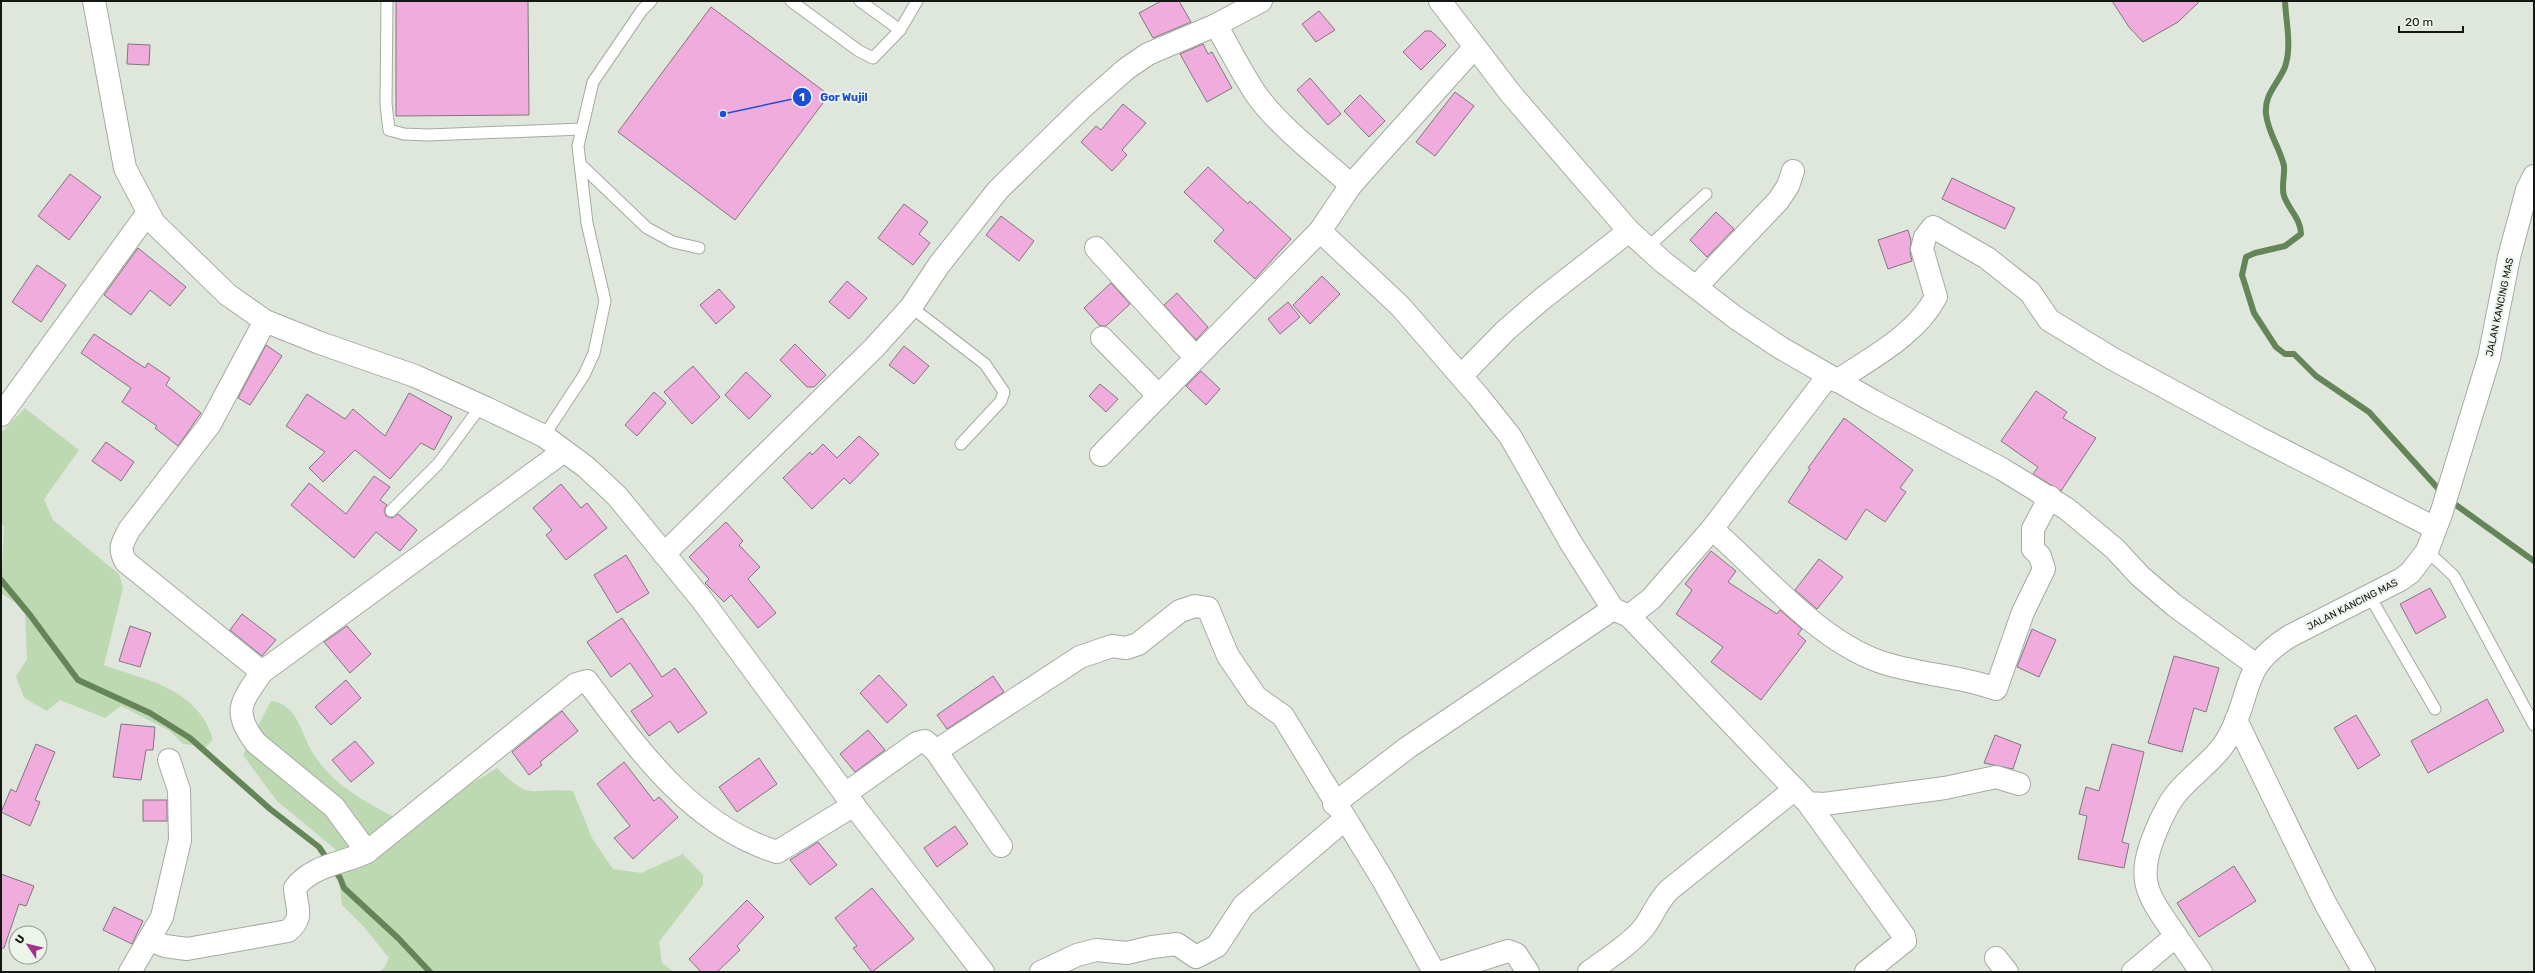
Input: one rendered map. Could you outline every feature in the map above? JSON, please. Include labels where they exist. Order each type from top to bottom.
[{"type":"street","points":[[94,1],[125,168],[147,214],[228,294],[265,322],[415,376],[544,436],[586,467],[617,496],[702,600],[849,800],[982,972]]},
{"type":"street","points":[[664,554],[826,397],[911,307],[939,265],[998,190],[1083,108],[1126,69],[1148,54],[1216,25],[1261,1]]},
{"type":"street","points":[[1440,1],[1474,48],[1630,231],[1647,248],[1736,318],[1832,379],[2002,469],[2050,498],[2115,549],[2140,576],[2174,605],[2256,664]]},
{"type":"street","points":[[1216,25],[1243,74],[1259,97],[1280,121],[1351,186]]},
{"type":"street","points":[[1101,455],[1320,231],[1351,186],[1474,48]]},
{"type":"street","points":[[1696,287],[1778,201],[1788,186],[1793,171]]},
{"type":"street","name":"JALAN KANCING MAS","points":[[2200,972],[2149,892],[2145,881],[2145,862],[2169,804],[2175,794],[2225,743],[2236,720],[2250,676],[2256,664],[2275,645],[2410,573],[2427,551],[2449,487],[2489,358],[2509,258],[2527,190],[2534,176]]},
{"type":"street","points":[[1,415],[147,214]]},
{"type":"street","points":[[1041,972],[1077,955],[1096,950],[1128,953],[1152,946],[1177,944],[1196,957],[1217,946],[1243,906],[1407,748],[1621,612],[1651,599],[1712,530],[1832,379],[1905,334],[1927,314],[1936,297],[1922,249],[1926,238],[1933,228],[1987,258],[2030,292],[2050,320],[2114,359],[2253,434],[2438,521]]},
{"type":"street","points":[[1320,231],[1400,306],[1461,376],[1510,436],[1571,543],[1621,612],[1802,796],[1904,936],[1905,941],[1900,947],[1866,972]]},
{"type":"street","points":[[1461,376],[1505,331],[1542,298],[1630,231]]},
{"type":"street","points":[[1096,248],[1196,358]]},
{"type":"street","points":[[262,672],[126,562],[121,552],[122,545],[129,530],[210,424],[265,322]]},
{"type":"street","points":[[1102,338],[1159,396]]},
{"type":"street","points":[[358,857],[334,807],[256,743],[247,732],[241,710],[243,700],[262,672],[564,451]]},
{"type":"street","points":[[1712,530],[1806,614],[1857,651],[1897,667],[1922,674],[1978,683],[1996,689],[2023,612],[2044,569],[2040,556],[2033,549],[2033,529],[2050,498]]},
{"type":"street","points":[[936,752],[1080,657],[1112,646],[1126,648],[1138,644],[1180,611],[1195,606],[1208,608],[1228,656],[1256,697],[1282,716],[1339,812],[1383,880],[1434,972]]},
{"type":"street","points":[[149,940],[165,946],[187,949],[288,931],[295,924],[299,915],[295,888],[301,879],[314,870],[358,857],[576,684],[587,681],[628,736],[684,799],[720,826],[743,838],[777,852],[849,800],[917,743],[925,741],[936,752],[1001,846]]},
{"type":"street","points":[[2236,720],[2325,903],[2364,972]]},
{"type":"street","points":[[130,972],[162,917],[180,840],[179,790],[169,760]]},
{"type":"street","points":[[1802,796],[1824,804],[1945,788],[1996,777],[2019,784]]},
{"type":"street","points":[[1589,972],[1633,938],[1644,926],[1658,900],[1670,890],[1802,796]]},
{"type":"street","points":[[2133,972],[2176,936]]},
{"type":"street","points":[[1442,972],[1508,951],[1516,954],[1528,972]]},
{"type":"lane","points":[[387,1],[386,104],[389,130],[404,134],[428,135],[582,128]]},
{"type":"lane","points":[[544,436],[584,375],[594,353],[605,301],[588,223],[578,146],[593,82],[642,10],[651,1]]},
{"type":"lane","points":[[791,1],[859,51],[873,58],[900,30],[917,1]]},
{"type":"lane","points":[[860,1],[900,30]]},
{"type":"lane","points":[[580,164],[647,228],[673,242],[699,248]]},
{"type":"lane","points":[[1647,248],[1706,194]]},
{"type":"lane","points":[[911,307],[985,364],[1004,392],[1001,401],[961,444]]},
{"type":"lane","points":[[392,511],[438,464],[481,406]]},
{"type":"lane","points":[[2427,551],[2454,576],[2534,725]]},
{"type":"lane","points":[[2369,595],[2435,709]]},
{"type":"green space","points":[[25,408],[79,450],[44,499],[53,520],[119,574],[123,588],[104,665],[154,682],[183,697],[195,708],[206,722],[213,739],[206,747],[183,744],[170,731],[121,706],[105,718],[60,700],[47,711],[24,698],[16,676],[27,659],[25,613],[17,604],[1,593],[4,526],[1,524],[1,433]]},
{"type":"green space","points":[[271,701],[280,703],[293,714],[298,721],[313,753],[332,777],[367,802],[406,824],[497,768],[518,786],[526,790],[573,791],[592,838],[613,869],[641,873],[683,854],[703,875],[703,885],[659,942],[662,963],[674,972],[378,972],[384,968],[389,958],[364,927],[342,905],[335,849],[277,801],[243,755]]},
{"type":"building","points":[[396,1],[528,1],[529,115],[396,116]]},
{"type":"building","points":[[1161,1],[1179,1],[1191,22],[1153,38],[1139,13]]},
{"type":"building","points":[[2112,1],[2200,1],[2178,22],[2143,42],[2129,27]]},
{"type":"building","points":[[711,7],[829,95],[735,220],[618,132]]},
{"type":"building","points":[[1319,11],[1335,30],[1316,42],[1302,24]]},
{"type":"building","points":[[1425,31],[1431,31],[1446,45],[1421,70],[1403,52]]},
{"type":"building","points":[[128,44],[150,45],[149,65],[127,64]]},
{"type":"building","points":[[1203,44],[1208,54],[1212,52],[1232,88],[1207,102],[1180,54]]},
{"type":"building","points":[[1310,78],[1341,114],[1328,125],[1297,90]]},
{"type":"building","points":[[1455,92],[1474,106],[1435,156],[1416,142]]},
{"type":"building","points":[[1360,95],[1385,121],[1369,137],[1344,111]]},
{"type":"building","points":[[1123,104],[1146,123],[1122,150],[1127,155],[1112,171],[1081,142],[1096,126],[1101,130]]},
{"type":"building","points":[[1208,167],[1248,204],[1250,201],[1291,239],[1255,279],[1214,241],[1224,230],[1184,192]]},
{"type":"building","points":[[70,174],[101,197],[69,240],[38,216]]},
{"type":"building","points":[[1952,178],[2015,208],[2005,229],[1942,199]]},
{"type":"building","points":[[904,204],[928,222],[919,234],[930,243],[913,265],[878,238]]},
{"type":"building","points":[[1716,212],[1734,229],[1707,257],[1690,240]]},
{"type":"building","points":[[1001,216],[1034,241],[1019,261],[986,235]]},
{"type":"building","points":[[1908,230],[1911,240],[1910,252],[1912,261],[1888,269],[1878,240]]},
{"type":"building","points":[[138,248],[186,287],[170,306],[150,290],[131,315],[104,295]]},
{"type":"building","points":[[37,265],[66,285],[41,322],[12,302]]},
{"type":"building","points":[[1322,276],[1340,294],[1310,324],[1293,305]]},
{"type":"building","points":[[847,281],[867,298],[849,319],[829,302]]},
{"type":"building","points":[[1111,283],[1130,304],[1106,326],[1100,326],[1084,308]]},
{"type":"building","points":[[719,289],[735,307],[716,324],[700,305]]},
{"type":"building","points":[[1177,293],[1208,327],[1196,340],[1164,305]]},
{"type":"building","points":[[1288,302],[1300,317],[1280,334],[1268,319]]},
{"type":"building","points":[[94,334],[145,368],[148,363],[170,378],[166,385],[201,413],[178,446],[155,428],[157,426],[122,402],[131,388],[81,353]]},
{"type":"building","points":[[795,344],[826,375],[814,387],[807,387],[780,360]]},
{"type":"building","points":[[266,345],[282,356],[250,405],[238,398]]},
{"type":"building","points":[[904,346],[929,366],[914,384],[889,365]]},
{"type":"building","points":[[693,366],[720,397],[692,424],[664,392]]},
{"type":"building","points":[[1201,371],[1220,389],[1206,405],[1186,386]]},
{"type":"building","points":[[746,372],[771,396],[749,419],[725,395]]},
{"type":"building","points":[[1100,384],[1118,399],[1106,412],[1089,396]]},
{"type":"building","points":[[2036,391],[2067,412],[2063,418],[2096,438],[2061,491],[2033,474],[2038,467],[2001,441]]},
{"type":"building","points":[[654,392],[666,403],[637,436],[625,425]]},
{"type":"building","points":[[409,393],[452,417],[434,450],[421,443],[390,479],[355,450],[323,482],[309,468],[325,452],[286,426],[307,394],[345,419],[353,409],[385,436]]},
{"type":"building","points":[[1844,418],[1913,470],[1900,488],[1906,492],[1885,522],[1866,509],[1846,540],[1788,502],[1810,469],[1808,468]]},
{"type":"building","points":[[859,436],[879,454],[850,484],[844,478],[812,509],[783,478],[810,452],[812,455],[823,444],[837,458]]},
{"type":"building","points":[[106,442],[134,462],[121,481],[92,461]]},
{"type":"building","points":[[374,476],[390,487],[380,500],[387,505],[384,510],[386,516],[392,518],[398,514],[417,530],[400,551],[376,532],[354,558],[291,505],[309,483],[346,514]]},
{"type":"building","points":[[561,484],[581,508],[587,503],[607,528],[566,560],[546,535],[552,530],[533,508]]},
{"type":"building","points":[[726,522],[743,541],[739,545],[760,567],[748,579],[776,613],[758,628],[731,595],[724,602],[705,583],[709,579],[689,557]]},
{"type":"building","points":[[1711,551],[1736,571],[1728,582],[1777,614],[1780,610],[1802,629],[1798,634],[1806,641],[1761,700],[1711,662],[1723,647],[1676,614],[1692,590],[1685,584]]},
{"type":"building","points":[[626,555],[649,593],[617,613],[594,575]]},
{"type":"building","points":[[1819,559],[1843,577],[1817,609],[1795,590]]},
{"type":"building","points":[[2430,588],[2446,617],[2416,634],[2400,604]]},
{"type":"building","points":[[242,614],[276,640],[262,656],[230,630]]},
{"type":"building","points":[[622,618],[662,677],[675,668],[707,713],[678,733],[670,721],[649,736],[631,711],[653,696],[630,663],[611,677],[587,642]]},
{"type":"building","points":[[130,626],[151,633],[140,667],[119,661]]},
{"type":"building","points":[[347,626],[371,654],[350,673],[324,642]]},
{"type":"building","points":[[2032,629],[2056,640],[2039,677],[2017,667]]},
{"type":"building","points":[[2174,656],[2219,668],[2206,712],[2194,708],[2182,752],[2148,743]]},
{"type":"building","points":[[879,675],[907,705],[887,723],[860,693]]},
{"type":"building","points":[[993,676],[1004,692],[947,729],[937,715]]},
{"type":"building","points":[[346,680],[361,698],[331,725],[315,707]]},
{"type":"building","points":[[2487,699],[2504,731],[2428,773],[2411,741]]},
{"type":"building","points":[[562,711],[578,731],[540,762],[542,765],[529,775],[512,752]]},
{"type":"building","points":[[2356,715],[2380,755],[2358,769],[2334,728]]},
{"type":"building","points":[[121,724],[155,727],[153,750],[146,750],[141,780],[113,777]]},
{"type":"building","points":[[868,730],[885,750],[855,772],[840,754]]},
{"type":"building","points":[[1995,735],[2021,745],[2013,769],[1984,763]]},
{"type":"building","points":[[355,741],[374,763],[351,782],[332,760]]},
{"type":"building","points":[[36,744],[55,752],[35,800],[40,802],[30,826],[1,812],[11,789],[16,792]]},
{"type":"building","points":[[2112,744],[2144,752],[2122,842],[2129,844],[2124,868],[2078,859],[2087,816],[2079,814],[2086,787],[2099,791]]},
{"type":"building","points":[[759,758],[777,784],[737,812],[719,787]]},
{"type":"building","points":[[624,762],[654,801],[659,797],[678,817],[633,859],[614,838],[630,826],[597,784]]},
{"type":"building","points":[[143,800],[167,800],[167,821],[143,821]]},
{"type":"building","points":[[955,826],[968,844],[937,867],[924,848]]},
{"type":"building","points":[[818,842],[837,865],[810,885],[790,860]]},
{"type":"building","points":[[2234,866],[2256,901],[2199,937],[2177,903]]},
{"type":"building","points":[[1,874],[34,886],[26,906],[19,904],[12,925],[8,925],[8,936],[4,948],[1,948]]},
{"type":"building","points":[[872,888],[914,939],[872,972],[853,948],[857,946],[835,918]]},
{"type":"building","points":[[747,900],[764,917],[737,946],[740,950],[717,972],[701,972],[689,959]]},
{"type":"building","points":[[114,907],[143,921],[132,944],[103,930]]},
{"type":"waterway","points":[[2285,1],[2288,34],[2287,59],[2285,67],[2269,95],[2266,114],[2269,128],[2284,166],[2284,196],[2297,219],[2301,234],[2285,246],[2255,253],[2246,257],[2242,275],[2254,313],[2276,347],[2285,354],[2294,354],[2316,376],[2369,412],[2443,494]]},
{"type":"waterway","points":[[2449,500],[2534,561]]},
{"type":"waterway","points":[[1,580],[30,615],[78,680],[150,713],[190,738],[270,809],[319,847],[340,878],[344,888],[398,938],[430,972]]},
{"type":"place","name":"Gor Wujil","points":[[723,114]]}]
